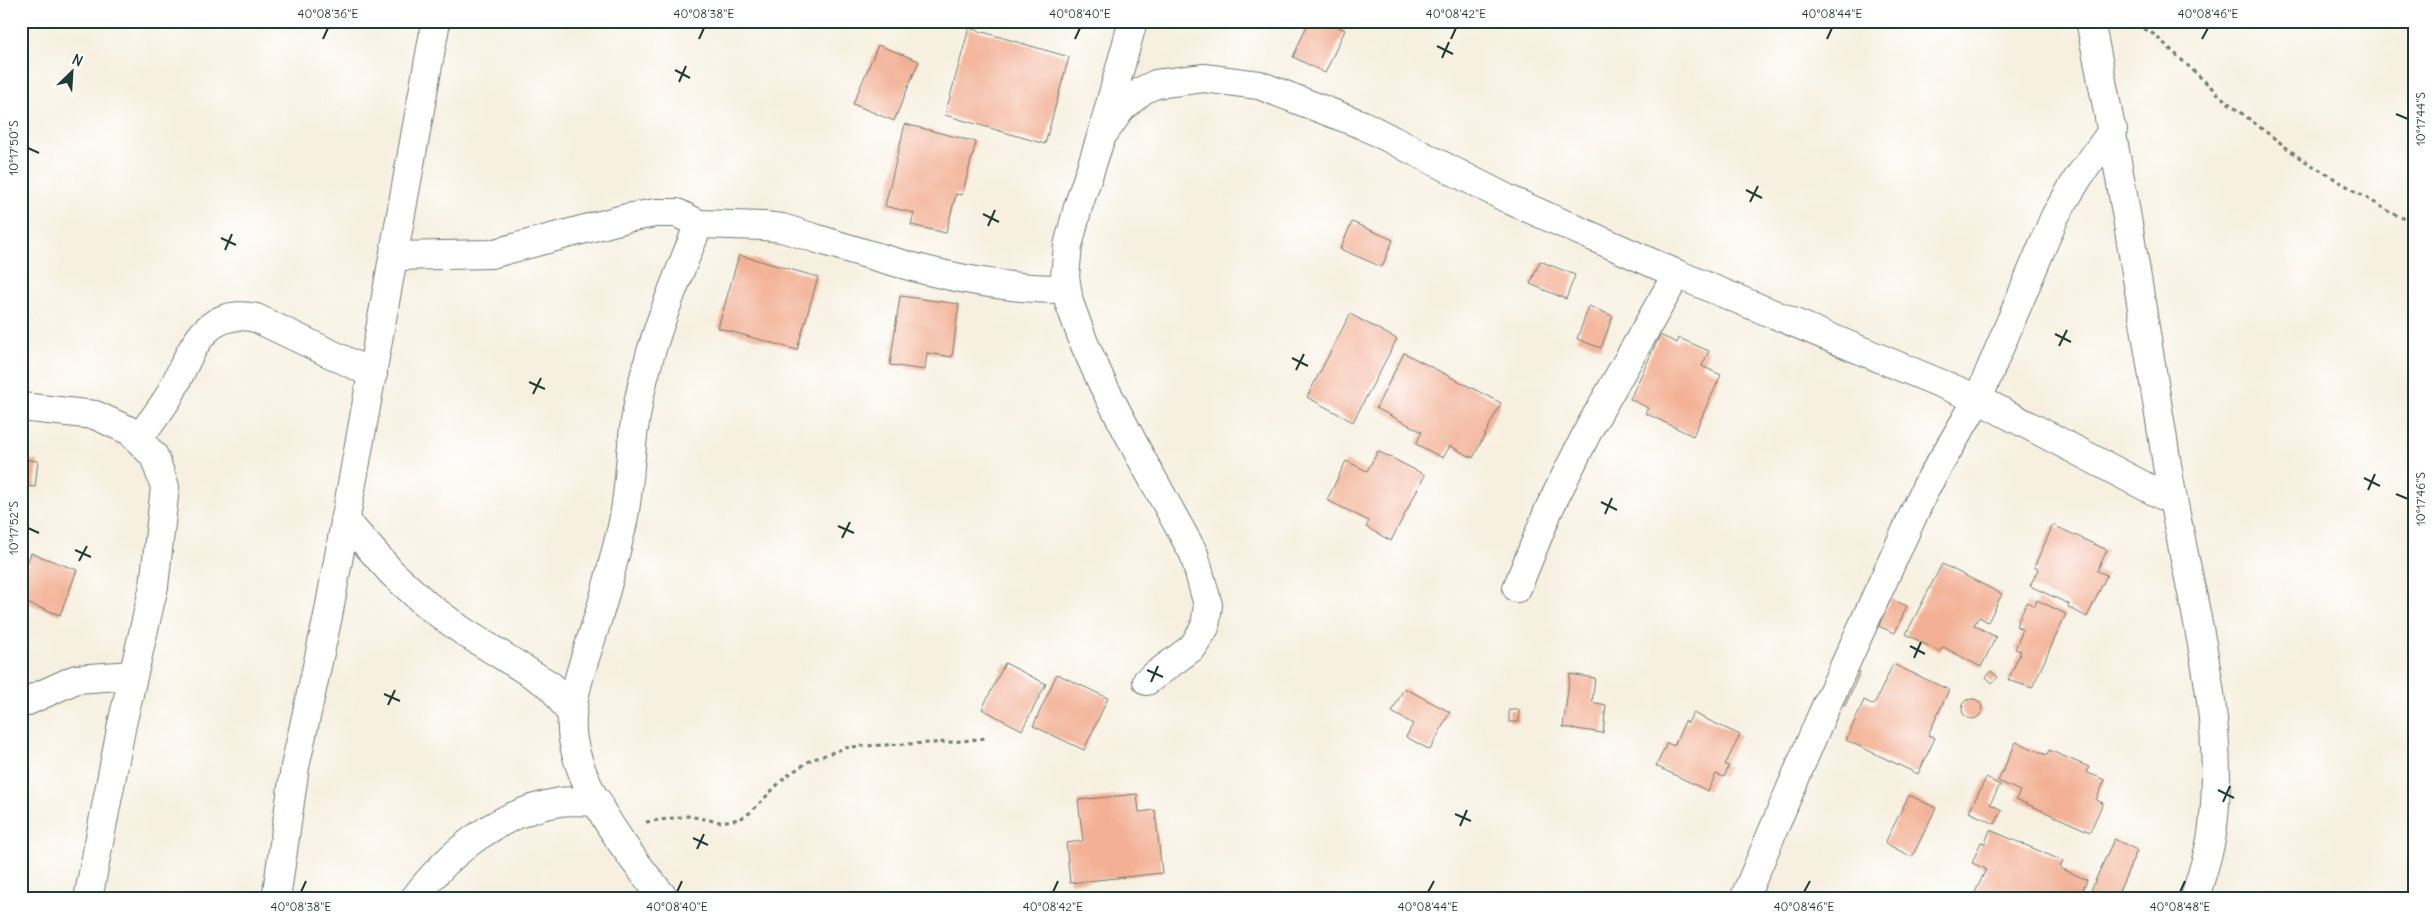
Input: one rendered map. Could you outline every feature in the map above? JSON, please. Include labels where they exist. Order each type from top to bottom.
[{"type":"street","points":[[276,899],[295,767],[328,616],[436,21]]},
{"type":"street","points":[[1133,21],[1101,137],[1078,207],[1065,260],[1066,289],[1084,343],[1103,385],[1194,554],[1208,605],[1205,627],[1193,647],[1147,681]]},
{"type":"street","points":[[2090,21],[2113,130],[2173,501],[2212,706],[2215,770],[2212,834],[2195,899]]},
{"type":"street","points":[[1101,137],[1121,110],[1143,90],[1156,84],[1204,78],[1259,85],[1363,125],[1512,201],[1677,274],[1978,399],[2173,501]]},
{"type":"street","points":[[1744,899],[1820,717],[1926,487],[1978,399],[2055,216],[2078,178],[2113,130]]},
{"type":"street","points":[[394,256],[491,254],[627,218],[655,213],[677,213],[699,224],[782,228],[949,277],[1044,289],[1066,289]]},
{"type":"street","points":[[665,899],[646,876],[613,829],[585,777],[573,740],[570,712],[601,609],[623,523],[635,422],[643,381],[666,304],[699,224]]},
{"type":"street","points":[[1517,588],[1549,509],[1590,427],[1677,274]]},
{"type":"street","points":[[138,439],[154,420],[168,397],[197,340],[210,326],[225,317],[240,314],[256,318],[373,374]]},
{"type":"street","points":[[21,407],[96,415],[130,431],[154,456],[165,487],[154,586],[107,796],[88,899]]},
{"type":"street","points":[[345,520],[392,574],[427,605],[464,632],[551,686],[570,712]]},
{"type":"street","points":[[21,704],[76,679],[133,674]]},
{"type":"street","points":[[414,899],[433,875],[482,832],[529,809],[562,802],[598,802]]},
{"type":"path","points":[[2130,21],[2155,35],[2227,102],[2300,158],[2382,208],[2414,223]]},
{"type":"path","points":[[613,829],[679,816],[700,817],[720,822],[740,819],[751,812],[785,777],[811,760],[845,748],[953,742],[988,738]]},
{"type":"building","points":[[1309,21],[1326,21],[1345,30],[1325,73],[1293,57]]},
{"type":"building","points":[[969,28],[1069,57],[1045,144],[945,115]]},
{"type":"building","points":[[878,45],[919,61],[894,121],[853,104]]},
{"type":"building","points":[[905,124],[976,142],[962,195],[956,194],[946,233],[911,225],[914,213],[885,206]]},
{"type":"building","points":[[1352,222],[1393,240],[1382,267],[1340,249]]},
{"type":"building","points":[[739,255],[818,277],[797,350],[718,328]]},
{"type":"building","points":[[1540,261],[1575,275],[1566,299],[1530,284]]},
{"type":"building","points":[[900,296],[959,304],[952,357],[927,353],[925,370],[890,365]]},
{"type":"building","points":[[1589,306],[1613,316],[1601,348],[1577,339]]},
{"type":"building","points":[[1350,314],[1397,339],[1353,422],[1307,397]]},
{"type":"building","points":[[1660,335],[1677,343],[1679,338],[1709,351],[1702,366],[1721,375],[1693,436],[1645,413],[1648,408],[1630,399]]},
{"type":"building","points":[[1404,353],[1501,403],[1473,458],[1450,446],[1443,458],[1416,444],[1422,432],[1376,408]]},
{"type":"building","points":[[1378,451],[1425,475],[1391,541],[1366,527],[1369,521],[1327,500],[1346,461],[1367,471]]},
{"type":"building","points":[[21,459],[38,461],[35,487],[21,486]]},
{"type":"building","points":[[2053,525],[2107,550],[2097,571],[2107,575],[2087,617],[2068,607],[2069,604],[2030,586],[2038,569],[2034,567]]},
{"type":"building","points":[[31,553],[77,570],[60,615],[21,601],[21,580]]},
{"type":"building","points":[[1942,564],[2002,594],[1988,622],[1979,617],[1974,625],[1996,637],[1981,667],[1943,647],[1940,652],[1906,634]]},
{"type":"building","points":[[1891,599],[1907,606],[1895,633],[1878,626]]},
{"type":"building","points":[[2037,600],[2066,614],[2032,688],[2008,680],[2021,651],[2015,649],[2023,630],[2016,626],[2027,602],[2035,606]]},
{"type":"building","points":[[1005,663],[1046,684],[1022,730],[982,709]]},
{"type":"building","points":[[1893,664],[1949,690],[1928,735],[1935,738],[1918,774],[1846,740],[1864,700],[1874,705]]},
{"type":"building","points":[[1849,667],[1860,672],[1845,706],[1833,700]]},
{"type":"building","points":[[1991,671],[1998,677],[1992,683],[1986,677]]},
{"type":"building","points":[[1057,674],[1108,698],[1084,750],[1033,726]]},
{"type":"building","points":[[1570,674],[1595,678],[1592,702],[1606,705],[1603,733],[1563,727]]},
{"type":"building","points":[[1404,688],[1450,712],[1430,750],[1406,737],[1413,724],[1392,712]]},
{"type":"building","points":[[1972,699],[1979,702],[1982,709],[1979,716],[1972,719],[1965,716],[1962,709],[1965,702]]},
{"type":"building","points":[[1509,710],[1519,710],[1519,722],[1509,722]]},
{"type":"building","points":[[1693,713],[1740,735],[1725,765],[1729,766],[1724,777],[1716,774],[1708,791],[1656,766],[1667,743],[1674,746],[1685,721],[1688,723]]},
{"type":"building","points":[[2016,742],[2047,755],[2049,750],[2089,767],[2086,772],[2105,780],[2096,800],[2103,803],[2090,832],[2016,799],[2020,791],[1998,781]]},
{"type":"building","points":[[1986,778],[2000,785],[1990,804],[2002,810],[1995,824],[1969,812]]},
{"type":"building","points":[[1137,794],[1139,812],[1155,810],[1162,873],[1070,883],[1066,843],[1083,841],[1078,800]]},
{"type":"building","points":[[1909,795],[1936,808],[1912,857],[1885,843]]},
{"type":"building","points":[[1990,830],[2063,861],[2060,868],[2087,880],[2079,899],[1972,899],[1986,869],[1972,863],[1981,842],[1985,843]]},
{"type":"building","points":[[2114,839],[2137,850],[2116,899],[2087,899]]}]
